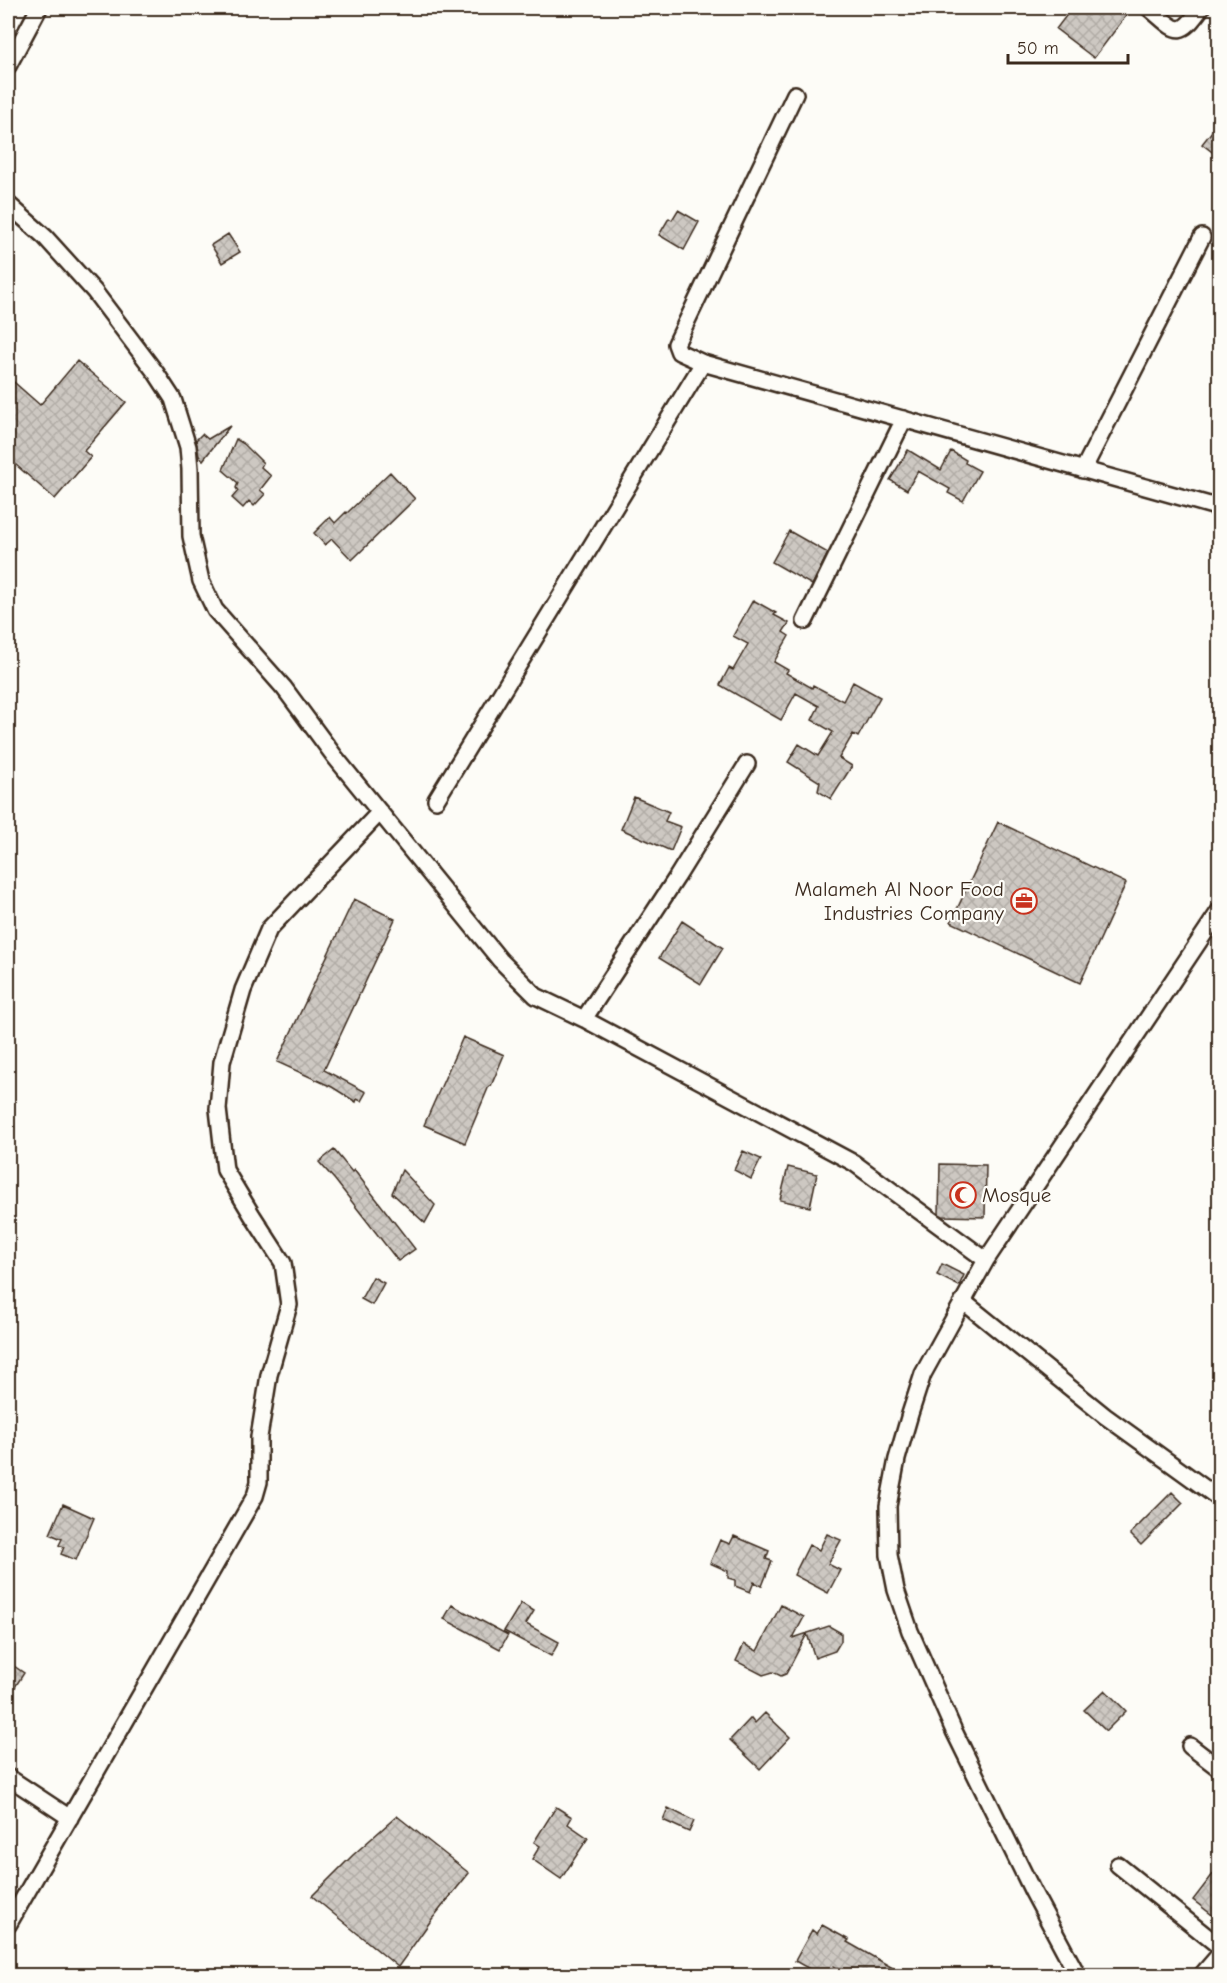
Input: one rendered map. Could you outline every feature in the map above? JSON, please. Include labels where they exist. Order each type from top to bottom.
[{"type":"street","points":[[8,66],[39,8]]},
{"type":"street","points":[[1149,8],[1175,29],[1182,29],[1189,25],[1201,8]]},
{"type":"street","points":[[795,94],[676,344],[679,352],[703,363],[1220,508]]},
{"type":"street","points":[[8,204],[45,237],[94,291],[173,399],[188,447],[191,536],[201,581],[214,610],[284,688],[335,757],[518,980],[536,996],[584,1019],[854,1163],[986,1260]]},
{"type":"street","points":[[1083,470],[1202,237]]},
{"type":"street","points":[[436,800],[703,363]]},
{"type":"street","points":[[805,621],[904,419]]},
{"type":"street","points":[[584,1019],[677,877],[747,764]]},
{"type":"street","points":[[8,1925],[255,1497],[259,1482],[259,1437],[269,1375],[289,1305],[284,1263],[225,1170],[218,1109],[222,1062],[243,990],[269,929],[380,812]]},
{"type":"street","points":[[1078,1976],[1033,1892],[954,1731],[909,1631],[896,1590],[889,1554],[888,1506],[897,1459],[923,1374],[986,1260],[1220,910]]},
{"type":"street","points":[[964,1302],[1105,1416],[1220,1499]]},
{"type":"street","points":[[1190,1746],[1220,1769]]},
{"type":"street","points":[[8,1777],[70,1818]]},
{"type":"street","points":[[1118,1865],[1220,1947]]},
{"type":"street","points":[[1201,1976],[1220,1953]]},
{"type":"building","points":[[1072,8],[1132,8],[1094,58],[1056,29]]},
{"type":"building","points":[[1220,121],[1220,158],[1202,144]]},
{"type":"building","points":[[678,210],[699,222],[684,250],[659,235],[669,218],[672,220]]},
{"type":"building","points":[[228,234],[240,252],[222,263],[211,245]]},
{"type":"building","points":[[77,361],[126,402],[84,451],[91,457],[55,499],[8,458],[8,377],[40,405]]},
{"type":"building","points":[[230,426],[203,460],[199,456],[196,440],[202,434],[208,439]]},
{"type":"building","points":[[236,439],[263,463],[261,467],[271,476],[260,490],[265,494],[254,506],[249,501],[243,508],[232,498],[238,491],[236,488],[238,483],[223,470]]},
{"type":"building","points":[[908,450],[941,470],[951,451],[966,460],[965,463],[980,471],[963,501],[948,493],[950,489],[918,471],[907,490],[890,480]]},
{"type":"building","points":[[390,472],[415,499],[352,560],[332,539],[325,545],[314,533],[330,517],[335,523]]},
{"type":"building","points":[[789,531],[828,553],[812,585],[772,562]]},
{"type":"building","points":[[753,600],[789,623],[783,632],[789,636],[774,662],[788,670],[786,673],[812,688],[813,685],[843,701],[853,682],[880,697],[858,737],[853,734],[839,758],[852,766],[831,799],[818,791],[820,782],[788,762],[799,744],[818,756],[833,732],[812,720],[819,706],[796,693],[781,720],[720,685],[729,668],[733,670],[748,644],[733,636]]},
{"type":"building","points":[[634,797],[669,812],[665,821],[681,827],[671,851],[621,829]]},
{"type":"building","points":[[998,822],[1126,883],[1080,983],[951,922]]},
{"type":"building","points":[[354,899],[395,919],[324,1070],[366,1092],[361,1101],[357,1099],[356,1102],[332,1087],[277,1062]]},
{"type":"building","points":[[682,921],[723,948],[701,984],[659,958]]},
{"type":"building","points":[[463,1037],[504,1055],[465,1143],[424,1125]]},
{"type":"building","points":[[334,1150],[352,1172],[354,1170],[415,1249],[398,1261],[319,1162]]},
{"type":"building","points":[[743,1151],[761,1159],[751,1179],[734,1170]]},
{"type":"building","points":[[940,1164],[986,1165],[985,1217],[939,1214]]},
{"type":"building","points":[[788,1167],[817,1174],[810,1207],[780,1200]]},
{"type":"building","points":[[402,1170],[435,1205],[425,1223],[392,1193]]},
{"type":"building","points":[[942,1264],[964,1275],[959,1286],[937,1275]]},
{"type":"building","points":[[373,1277],[384,1283],[372,1305],[361,1299]]},
{"type":"building","points":[[1172,1492],[1183,1503],[1141,1545],[1130,1534]]},
{"type":"building","points":[[63,1504],[94,1518],[76,1560],[61,1554],[64,1547],[59,1545],[62,1539],[50,1534]]},
{"type":"building","points":[[827,1534],[841,1540],[828,1564],[840,1570],[828,1593],[794,1575],[809,1545],[819,1550]]},
{"type":"building","points":[[734,1536],[769,1551],[766,1559],[772,1561],[762,1586],[754,1582],[750,1592],[735,1586],[735,1580],[728,1578],[728,1571],[710,1563],[720,1540],[730,1544]]},
{"type":"building","points":[[521,1603],[534,1611],[526,1624],[559,1642],[551,1656],[504,1631]]},
{"type":"building","points":[[452,1605],[508,1635],[500,1649],[444,1619]]},
{"type":"building","points":[[781,1605],[804,1617],[793,1638],[829,1626],[841,1633],[841,1641],[835,1651],[815,1658],[807,1634],[786,1674],[781,1676],[773,1672],[763,1675],[736,1661],[744,1644],[757,1651]]},
{"type":"building","points":[[8,1662],[24,1673],[8,1698]]},
{"type":"building","points":[[1105,1690],[1126,1711],[1106,1731],[1084,1710]]},
{"type":"building","points":[[765,1713],[790,1737],[760,1769],[730,1740],[751,1718],[755,1723]]},
{"type":"building","points":[[556,1807],[572,1817],[568,1824],[588,1838],[561,1879],[532,1859],[540,1846],[534,1842]]},
{"type":"building","points":[[668,1808],[694,1821],[689,1832],[663,1820]]},
{"type":"building","points":[[397,1816],[469,1873],[398,1967],[312,1896]]},
{"type":"building","points":[[1220,1865],[1220,1921],[1193,1900]]},
{"type":"building","points":[[822,1925],[907,1976],[852,1976],[834,1966],[829,1976],[822,1976],[795,1961],[812,1930],[817,1934]]},
{"type":"place","name":"Malameh Al Noor Food Industries Company","points":[[1024,901]]},
{"type":"place","name":"Mosque","points":[[963,1195]]}]
